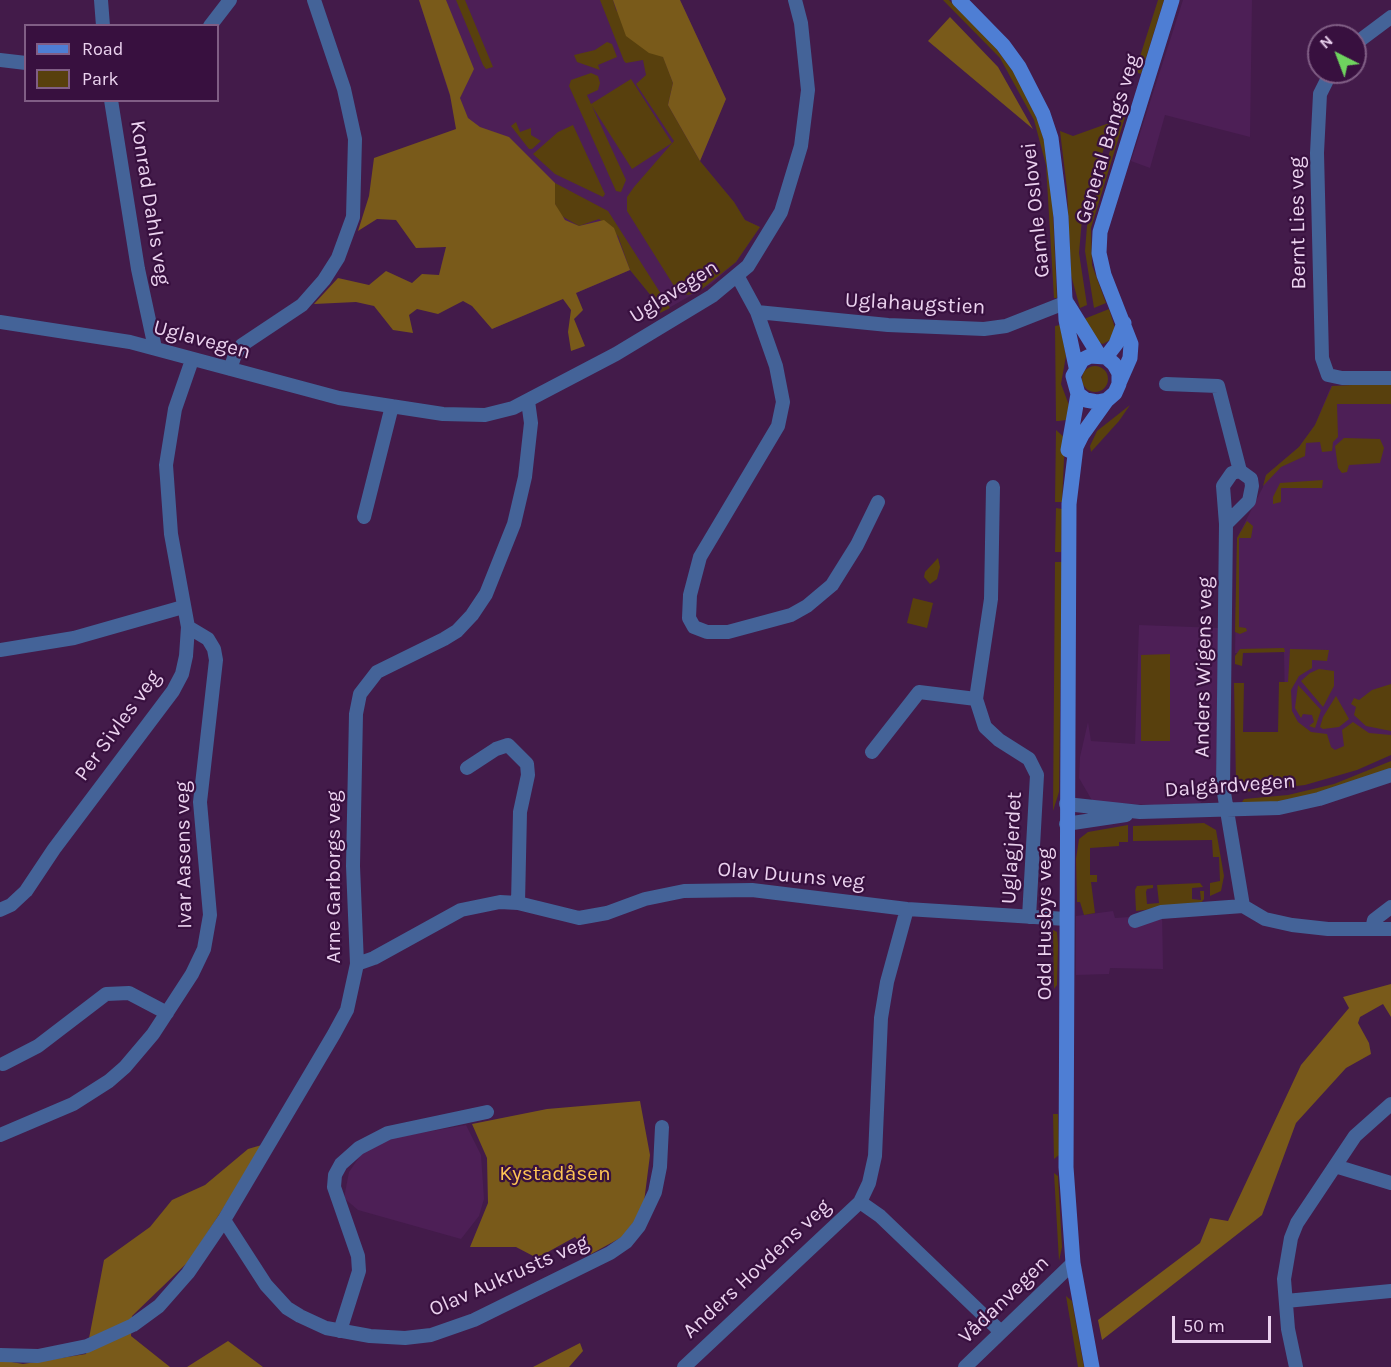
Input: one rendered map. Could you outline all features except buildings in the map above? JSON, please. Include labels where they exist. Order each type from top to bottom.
[{"type":"street","points":[[101,0],[103,24]]},
{"type":"street","points":[[212,24],[230,0]]},
{"type":"street","points":[[230,369],[242,345],[302,305],[324,280],[338,258],[353,217],[355,139],[344,89],[314,0]]},
{"type":"street","name":"Uglavegen","points":[[0,322],[155,348],[192,360],[339,398],[442,414],[485,415],[528,401],[616,354],[712,296],[738,277],[768,237],[781,212],[801,146],[808,90],[801,23],[795,0]]},
{"type":"street","name":"Gamle Oslovei","points":[[959,0],[1003,45],[1019,67],[1044,114],[1051,138],[1059,206],[1067,302],[1066,320],[1076,367]]},
{"type":"street","name":"General Bangs veg","points":[[1119,384],[1130,351],[1129,335],[1104,275],[1099,254],[1100,232],[1172,0]]},
{"type":"street","points":[[1367,35],[1391,17]]},
{"type":"street","points":[[0,60],[24,63]]},
{"type":"street","name":"Bernt Lies veg","points":[[1325,84],[1320,94],[1317,153],[1322,358],[1328,375],[1342,378],[1391,378]]},
{"type":"street","name":"Konrad Dahls veg","points":[[111,102],[138,268],[155,348]]},
{"type":"street","points":[[738,277],[757,312],[776,366],[783,402],[778,426],[700,557],[690,595],[689,618],[694,627],[707,632],[728,632],[790,615],[807,606],[832,585],[857,545],[878,502]]},
{"type":"street","name":"Gamle Oslovei","points":[[1067,302],[1102,356]]},
{"type":"street","name":"Uglahaugstien","points":[[757,312],[888,325],[984,329],[1006,326],[1067,302]]},
{"type":"street","points":[[1102,356],[1114,364],[1119,373],[1119,384],[1115,393],[1107,400],[1096,402],[1086,400],[1078,394],[1073,376],[1076,367],[1082,360],[1102,356],[1116,345],[1124,323]]},
{"type":"street","name":"Per Sivles veg","points":[[0,910],[11,905],[26,891],[54,849],[173,691],[184,665],[188,627],[166,496],[166,465],[175,409],[192,360]]},
{"type":"street","points":[[1166,384],[1218,386],[1240,471],[1251,478],[1251,495],[1227,524]]},
{"type":"street","name":"Odd Husbys veg","points":[[1071,479],[1066,467],[1067,454],[1078,394]]},
{"type":"street","name":"Odd Husbys veg","points":[[1092,1367],[1073,1263],[1066,1167],[1065,919],[1071,479],[1082,435],[1107,400]]},
{"type":"street","name":"Arne Garborgs veg","points":[[0,1355],[25,1357],[63,1353],[98,1342],[133,1325],[159,1306],[174,1291],[224,1220],[309,1078],[346,1011],[357,964],[353,866],[356,714],[360,694],[377,672],[393,662],[444,639],[457,630],[472,615],[486,594],[514,524],[524,486],[531,423],[528,401]]},
{"type":"street","points":[[364,517],[392,406]]},
{"type":"street","name":"Anders Wigens veg","points":[[1240,471],[1232,473],[1222,486],[1227,524],[1224,757],[1226,810],[1243,906]]},
{"type":"street","name":"Uglagjerdet","points":[[993,487],[992,599],[976,699],[985,727],[999,740],[1029,759],[1037,775],[1029,917]]},
{"type":"street","points":[[0,650],[74,638],[183,607]]},
{"type":"street","name":"Ivar Aasens veg","points":[[0,1135],[54,1113],[109,1081],[137,1055],[199,961],[210,921],[200,802],[215,655],[208,639],[188,627]]},
{"type":"street","points":[[872,752],[919,692],[976,699]]},
{"type":"street","points":[[467,768],[496,749],[508,745],[527,764],[528,775],[520,812],[519,903]]},
{"type":"street","name":"Dalgårdvegen","points":[[1066,804],[1140,812],[1279,808],[1319,799],[1391,775]]},
{"type":"street","name":"Dalgårdvegen","points":[[1066,824],[1140,812]]},
{"type":"street","name":"Olav Duuns veg","points":[[357,964],[374,958],[461,910],[501,902],[519,903],[568,916],[591,917],[645,899],[684,891],[752,890],[907,909],[1065,919]]},
{"type":"street","points":[[1135,921],[1161,912],[1243,906],[1265,919],[1292,925],[1391,929]]},
{"type":"street","points":[[1372,929],[1374,920],[1391,907]]},
{"type":"street","name":"Anders Hovdens veg","points":[[684,1367],[860,1202],[869,1183],[875,1156],[882,1009],[907,909]]},
{"type":"street","points":[[3,1064],[38,1047],[105,994],[129,993],[166,1013]]},
{"type":"street","points":[[1296,1367],[1286,1301],[1285,1268],[1291,1238],[1297,1223],[1355,1136],[1391,1104]]},
{"type":"street","points":[[340,1331],[359,1271],[358,1256],[334,1187],[335,1175],[341,1164],[359,1148],[388,1133],[487,1113]]},
{"type":"street","name":"Olav Aukrusts veg","points":[[224,1220],[266,1285],[287,1308],[315,1323],[340,1331],[405,1338],[453,1329],[610,1253],[626,1242],[647,1212],[660,1167],[662,1127]]},
{"type":"street","points":[[1335,1166],[1391,1183]]},
{"type":"street","name":"Anders Hovdens veg","points":[[860,1202],[880,1216],[1001,1332]]},
{"type":"street","name":"Vådanvegen","points":[[965,1367],[1073,1263]]},
{"type":"street","points":[[1286,1301],[1391,1291]]},
{"type":"shaded area","points":[[419,0],[680,0],[726,99],[700,161],[734,202],[745,220],[760,227],[736,262],[711,284],[660,313],[661,308],[630,270],[492,329],[441,266],[446,247],[416,248],[462,134]]},
{"type":"shaded area","points":[[1183,0],[1252,0],[1250,137],[1165,115],[1150,168],[1131,161]]},
{"type":"shaded area","points":[[1391,384],[1391,752],[1361,767],[1289,736],[1285,709],[1284,652],[1235,653],[1237,538],[1263,487],[1266,475],[1299,447],[1315,425],[1331,386]]},
{"type":"shaded area","points":[[1139,625],[1219,628],[1216,785],[1213,792],[1200,803],[1154,805],[1093,802],[1079,778],[1080,757],[1088,722],[1091,741],[1135,744]]},
{"type":"shaded area","points":[[1162,908],[1163,969],[1110,968],[1109,974],[1076,975],[1076,916],[1113,911],[1115,918],[1129,917]]},
{"type":"shaded area","points":[[466,1125],[481,1155],[484,1199],[479,1216],[461,1239],[358,1210],[344,1198],[349,1172],[362,1153],[392,1138]]},
{"type":"green space","points":[[419,0],[446,0],[474,69],[460,98],[468,118],[480,127],[509,137],[555,183],[555,204],[565,220],[579,226],[604,220],[614,228],[630,270],[576,293],[583,310],[574,319],[585,346],[571,351],[568,332],[571,310],[563,299],[492,329],[472,306],[463,301],[438,314],[417,309],[409,315],[413,333],[393,330],[374,306],[356,302],[314,304],[338,278],[369,285],[386,271],[412,283],[422,274],[439,275],[446,247],[416,248],[396,220],[377,219],[358,231],[369,196],[374,158],[456,129],[450,95]]},
{"type":"green space","points":[[456,0],[465,0],[493,67],[486,69],[483,65]]},
{"type":"green space","points":[[600,0],[613,0],[616,10],[656,54],[663,56],[673,83],[668,105],[700,161],[734,202],[745,220],[760,227],[736,262],[697,293],[687,295],[674,286],[627,211],[627,197],[674,141],[636,84],[646,75],[643,60],[626,63],[624,61]]},
{"type":"green space","points":[[613,0],[680,0],[726,99],[700,161],[668,105],[673,83],[663,57],[649,53],[626,36]]},
{"type":"green space","points":[[943,0],[949,0],[992,43],[1015,74],[1037,119],[1045,143],[1052,192],[1057,298],[1054,298],[1046,165],[1034,120],[1000,58]]},
{"type":"green space","points":[[1158,0],[1164,0],[1141,74],[1138,73],[1137,66]]},
{"type":"green space","points":[[950,17],[998,67],[1033,129],[928,41]]},
{"type":"green space","points":[[607,42],[612,44],[617,57],[598,65],[600,70],[577,62],[574,55],[595,50]]},
{"type":"green space","points":[[591,73],[598,76],[600,83],[598,90],[587,95],[591,104],[631,79],[672,143],[632,169],[592,106],[626,180],[621,192],[616,191],[569,86],[571,80]]},
{"type":"green space","points":[[1126,114],[1091,228],[1092,265],[1106,303],[1094,308],[1085,251],[1087,226],[1120,118]]},
{"type":"green space","points":[[516,122],[520,132],[531,128],[531,135],[541,141],[529,149],[511,126]]},
{"type":"green space","points":[[1112,122],[1082,219],[1079,253],[1087,305],[1080,308],[1071,275],[1067,189],[1060,131],[1073,136]]},
{"type":"green space","points":[[573,125],[605,194],[603,197],[555,174],[533,154],[558,132]]},
{"type":"green space","points":[[555,183],[608,211],[670,308],[660,313],[661,308],[630,270],[618,236],[599,219],[579,226],[560,215],[555,204]]},
{"type":"green space","points":[[1109,309],[1115,328],[1110,340],[1103,344],[1084,319]]},
{"type":"green space","points":[[1060,325],[1066,356],[1061,384],[1069,405],[1066,420],[1056,421],[1055,326]]},
{"type":"green space","points":[[1095,366],[1104,370],[1108,379],[1104,388],[1095,392],[1086,388],[1082,379],[1086,370]]},
{"type":"green space","points":[[1391,383],[1391,404],[1337,404],[1338,437],[1333,442],[1332,451],[1322,452],[1320,442],[1306,443],[1305,456],[1281,467],[1263,486],[1266,475],[1299,447],[1315,425],[1332,386]]},
{"type":"green space","points":[[1130,405],[1091,452],[1090,446],[1097,431]]},
{"type":"green space","points":[[1056,430],[1065,438],[1062,502],[1055,502]]},
{"type":"green space","points":[[1344,438],[1380,439],[1384,448],[1380,463],[1349,465],[1347,472],[1342,473],[1338,468],[1335,446]]},
{"type":"green space","points":[[1323,480],[1322,488],[1281,488],[1281,502],[1273,504],[1273,497],[1280,483]]},
{"type":"green space","points":[[1056,508],[1062,509],[1061,552],[1055,552]]},
{"type":"green space","points":[[1247,521],[1253,526],[1251,538],[1239,538],[1239,627],[1246,628],[1247,631],[1240,634],[1235,632],[1237,538]]},
{"type":"green space","points":[[938,558],[940,567],[937,579],[930,584],[924,577],[925,572]]},
{"type":"green space","points":[[1055,562],[1062,562],[1059,792],[1053,811]]},
{"type":"green space","points":[[913,598],[933,603],[927,628],[907,623]]},
{"type":"green space","points":[[1284,648],[1285,652],[1243,653],[1242,666],[1235,664],[1235,656],[1240,649]]},
{"type":"green space","points":[[1290,649],[1329,650],[1327,661],[1312,660],[1312,668],[1299,676],[1291,690],[1292,711],[1298,722],[1311,732],[1327,734],[1331,747],[1335,750],[1344,746],[1342,730],[1353,722],[1369,733],[1391,735],[1391,755],[1357,770],[1305,785],[1244,792],[1236,781],[1234,683],[1244,683],[1243,732],[1278,732],[1279,682],[1288,682]]},
{"type":"green space","points":[[1170,654],[1170,741],[1141,741],[1141,655]]},
{"type":"green space","points":[[1319,669],[1334,671],[1334,686],[1323,707],[1301,681]]},
{"type":"green space","points":[[1391,684],[1391,731],[1366,726],[1354,715],[1356,707],[1351,704],[1354,698],[1359,700],[1372,690]]},
{"type":"green space","points":[[1298,685],[1321,710],[1315,728],[1309,726],[1314,722],[1312,715],[1303,714],[1301,718],[1295,708]]},
{"type":"green space","points":[[1336,696],[1349,719],[1339,727],[1323,729],[1320,727],[1323,717]]},
{"type":"green space","points":[[1391,761],[1391,768],[1327,792],[1284,802],[1242,802],[1244,799],[1288,795],[1334,784]]},
{"type":"green space","points":[[1204,823],[1216,830],[1224,876],[1221,891],[1210,896],[1210,883],[1220,881],[1219,857],[1213,857],[1212,840],[1133,841],[1133,826]]},
{"type":"green space","points":[[1128,825],[1128,842],[1119,842],[1119,846],[1090,848],[1090,875],[1097,875],[1097,882],[1091,882],[1095,913],[1084,915],[1080,902],[1077,902],[1076,859],[1079,839],[1088,832]]},
{"type":"green space","points":[[1200,883],[1203,887],[1192,888],[1192,899],[1201,900],[1200,891],[1204,891],[1204,899],[1201,903],[1136,911],[1135,890],[1137,886],[1153,885],[1153,888],[1147,889],[1146,892],[1147,904],[1159,903],[1157,885]]},
{"type":"green space","points":[[1053,930],[1057,932],[1058,945],[1057,985],[1054,989]]},
{"type":"green space","points":[[1391,984],[1391,1017],[1383,1004],[1360,1017],[1358,1023],[1369,1043],[1371,1054],[1346,1068],[1296,1123],[1262,1215],[1102,1340],[1098,1320],[1200,1243],[1210,1218],[1228,1221],[1301,1065],[1349,1008],[1343,997]]},
{"type":"green space","name":"Kystadåsen","points":[[640,1101],[650,1155],[643,1210],[622,1237],[591,1254],[575,1237],[537,1258],[516,1247],[470,1247],[488,1203],[487,1158],[472,1124],[547,1109]]},
{"type":"green space","points":[[1053,1114],[1058,1114],[1059,1155],[1054,1159]]},
{"type":"green space","points":[[265,1144],[189,1261],[132,1316],[131,1336],[170,1367],[0,1367],[0,1360],[23,1364],[86,1354],[104,1260],[150,1227],[172,1200],[205,1185],[248,1149]]},
{"type":"green space","points":[[1054,1173],[1058,1176],[1062,1247],[1059,1261]]},
{"type":"green space","points":[[1066,1296],[1072,1301],[1084,1367],[1078,1367]]},
{"type":"green space","points":[[228,1341],[263,1367],[187,1367]]},
{"type":"green space","points":[[580,1343],[583,1351],[569,1367],[533,1367]]}]
